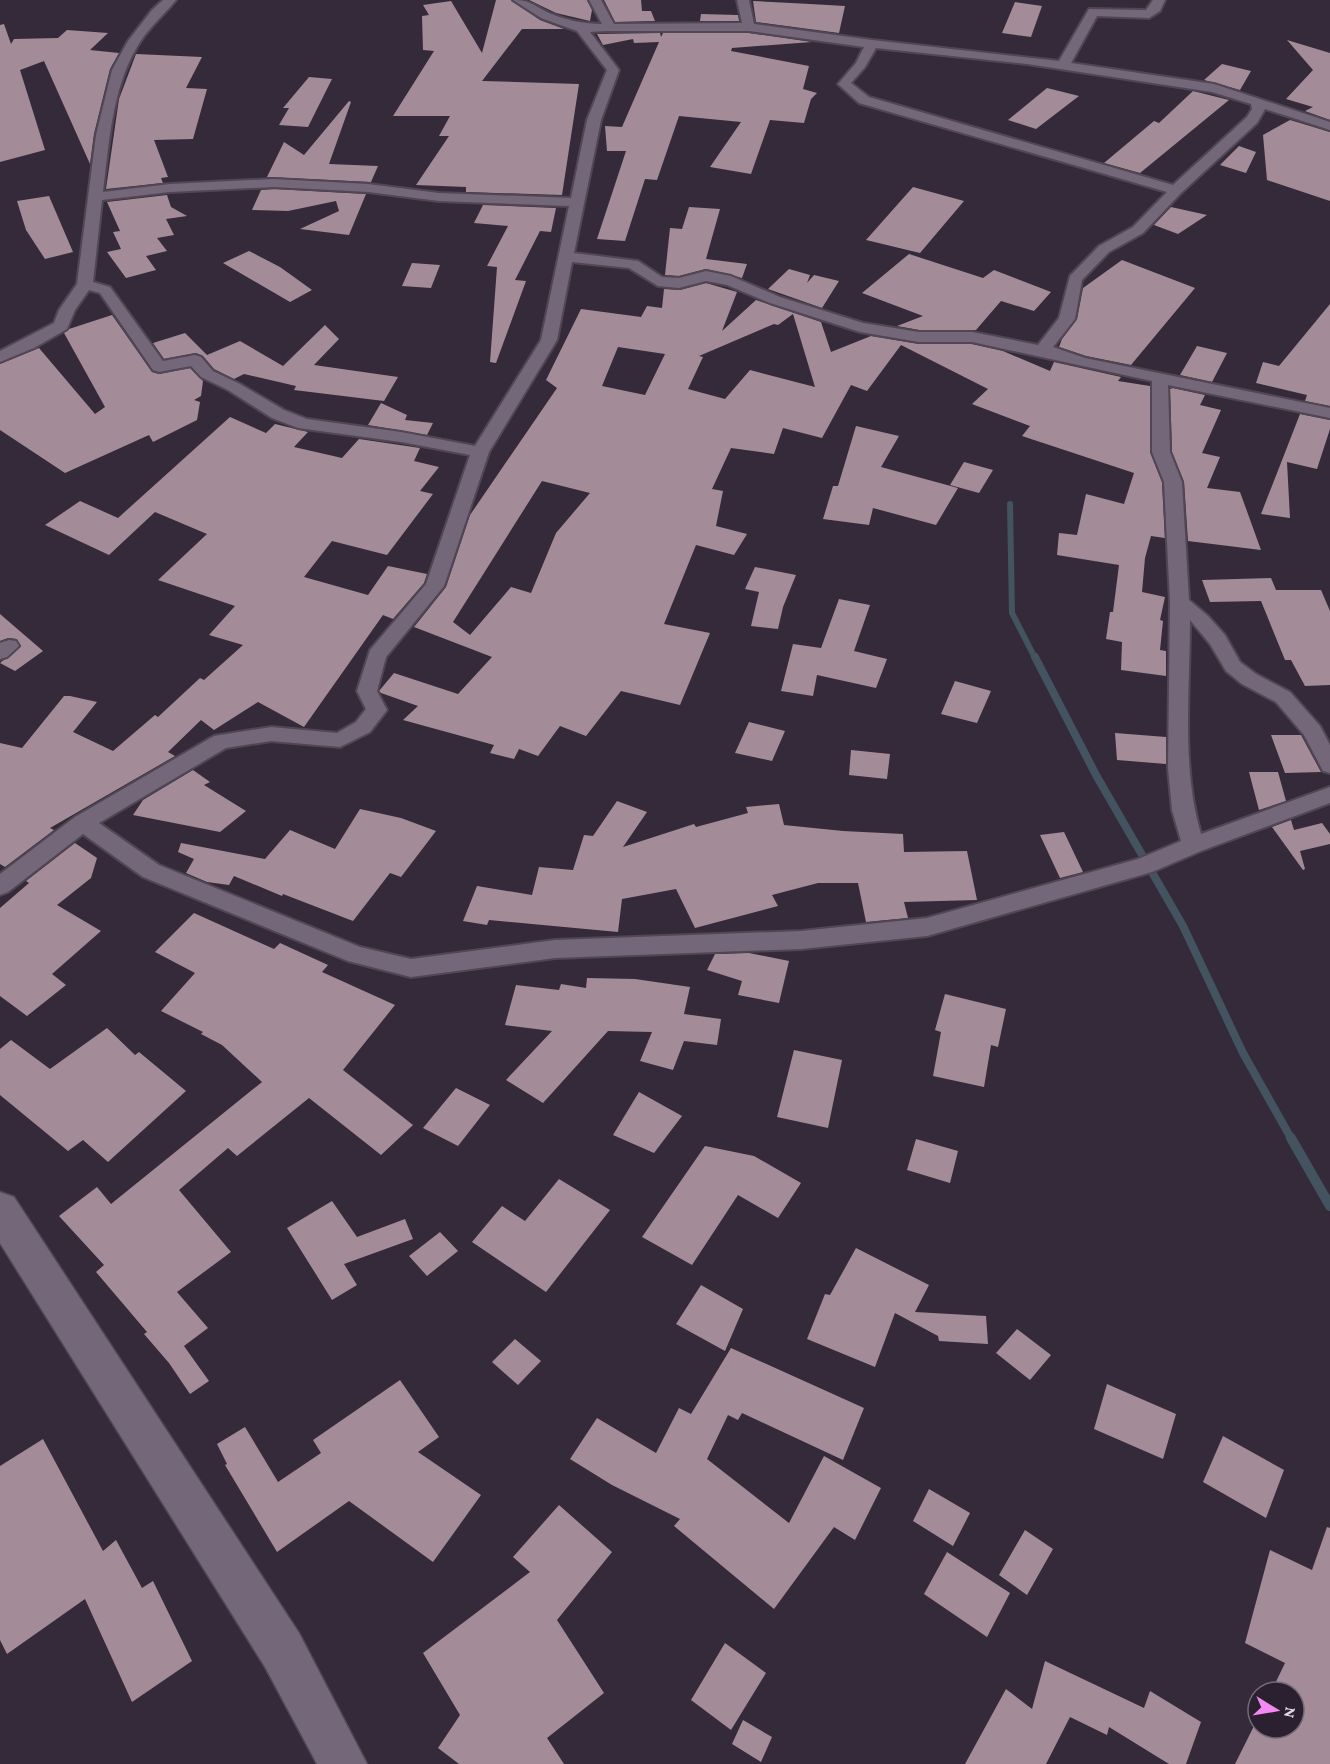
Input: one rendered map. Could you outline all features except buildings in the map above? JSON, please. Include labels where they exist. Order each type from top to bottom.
[{"type":"street","points":[[0,357],[28,345],[61,326],[67,310],[85,284],[103,135],[118,70],[132,44],[156,13],[170,0]]},
{"type":"street","points":[[519,0],[545,15],[581,28],[749,27],[872,44],[1064,65],[1176,81],[1214,88],[1256,100],[1330,126]]},
{"type":"street","points":[[595,0],[610,29]]},
{"type":"street","points":[[743,0],[749,27]]},
{"type":"street","points":[[1064,65],[1093,12],[1149,14],[1156,8],[1159,0]]},
{"type":"street","points":[[0,886],[83,823],[221,741],[272,734],[340,740],[363,727],[377,710],[367,691],[377,655],[435,586],[480,452],[549,340],[594,120],[613,70],[581,28]]},
{"type":"street","points":[[872,44],[861,64],[844,84],[864,100],[1176,190]]},
{"type":"street","points":[[1047,352],[1045,347],[1067,319],[1076,279],[1104,249],[1138,230],[1176,190],[1252,120],[1259,109],[1256,100]]},
{"type":"street","points":[[94,197],[170,188],[274,183],[368,188],[439,197],[576,202]]},
{"type":"street","points":[[567,257],[633,264],[658,281],[680,283],[706,276],[731,281],[775,300],[860,327],[919,337],[972,337],[1160,379],[1330,413]]},
{"type":"street","points":[[85,284],[105,290],[159,367],[195,360],[207,374],[234,387],[278,414],[304,424],[401,437],[480,452]]},
{"type":"street","points":[[1160,379],[1161,452],[1173,482],[1180,602],[1179,768],[1183,810],[1193,845]]},
{"type":"street","points":[[1180,602],[1201,620],[1218,640],[1233,666],[1249,679],[1283,697],[1313,731],[1330,766]]},
{"type":"street","points":[[83,823],[151,871],[356,955],[411,968],[555,949],[801,940],[927,927],[1144,866],[1193,845],[1330,795]]},
{"type":"street","points":[[0,1209],[282,1650],[343,1764]]},
{"type":"waterway","points":[[1010,504],[1012,613],[1035,658]]},
{"type":"waterway","points":[[1035,657],[1096,775],[1183,926],[1243,1053],[1292,1140]]},
{"type":"waterway","points":[[1291,1138],[1330,1206]]}]
